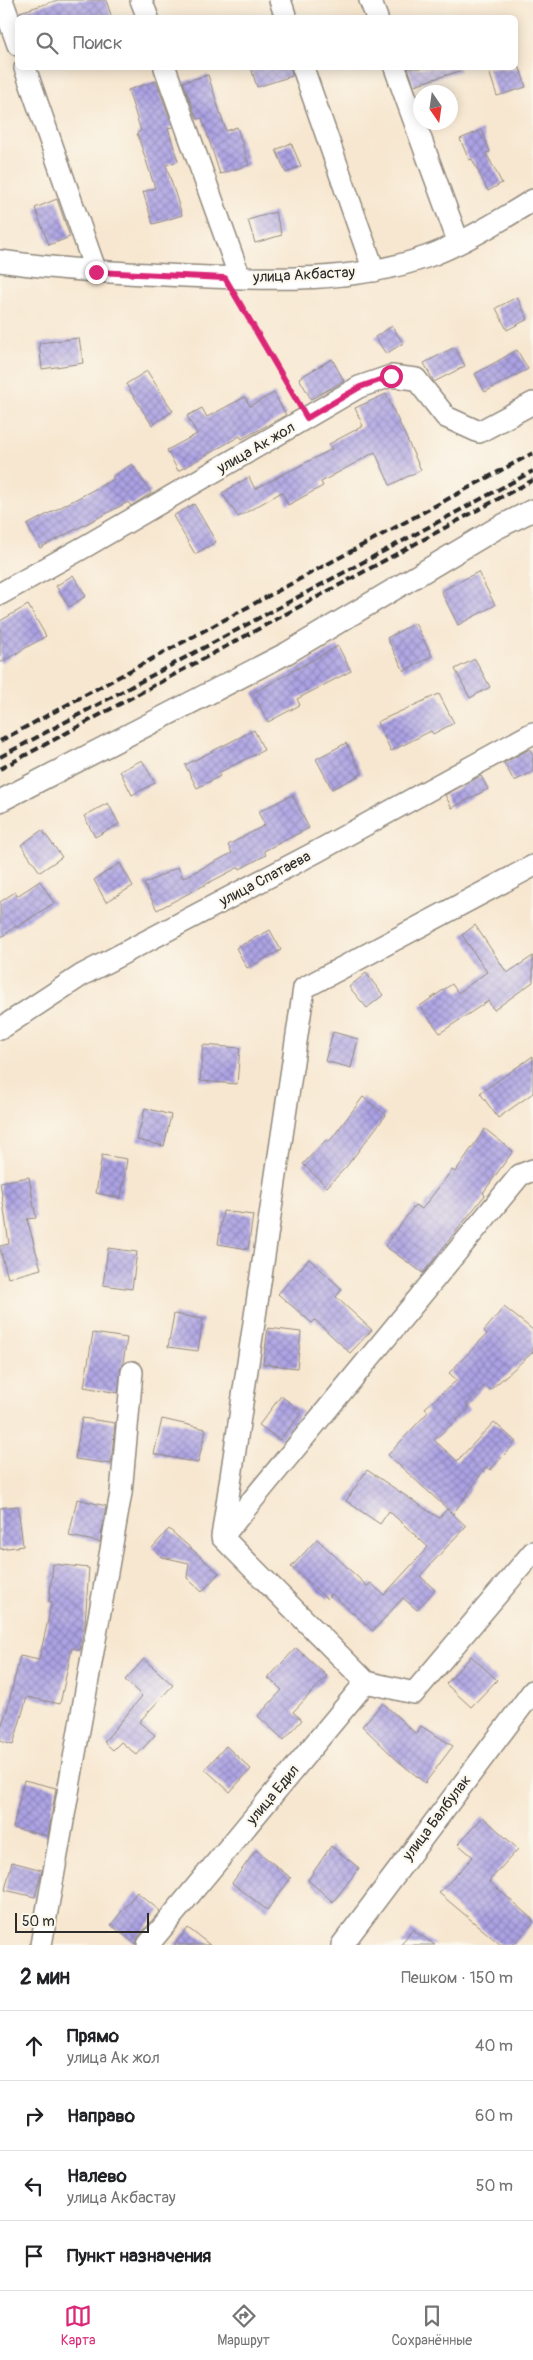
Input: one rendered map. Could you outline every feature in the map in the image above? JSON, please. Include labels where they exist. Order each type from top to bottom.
[{"type":"street","points":[[2,0],[15,37]]},
{"type":"street","points":[[142,0],[147,15]]},
{"type":"street","points":[[280,0],[285,15]]},
{"type":"street","points":[[370,0],[376,15]]},
{"type":"street","points":[[26,70],[96,272]]},
{"type":"street","points":[[166,70],[232,278]]},
{"type":"street","points":[[305,70],[374,271]]},
{"type":"street","points":[[396,70],[458,241]]},
{"type":"street","name":"улица Акбастау","points":[[0,260],[51,269],[96,272],[232,278],[336,277],[374,271],[427,257],[508,216],[533,200]]},
{"type":"street","name":"улица Ак жол","points":[[0,594],[360,387],[391,376],[416,379],[446,417],[479,432],[533,403]]},
{"type":"street","points":[[0,801],[287,653],[498,528],[533,510]]},
{"type":"street","name":"улица Спатаева","points":[[0,1029],[82,976],[316,852],[533,733]]},
{"type":"street","points":[[222,1537],[304,988],[533,866]]},
{"type":"street","points":[[222,1537],[520,1175],[533,1170]]},
{"type":"street","points":[[41,1945],[122,1493],[132,1372]]},
{"type":"street","points":[[222,1537],[366,1682],[414,1693],[533,1552]]},
{"type":"street","name":"улица Едил","points":[[148,1945],[366,1682]]},
{"type":"street","name":"улица Балбулак","points":[[342,1945],[533,1691]]},
{"type":"path","points":[[232,278],[307,418]]},
{"type":"building","points":[[58,0],[106,0],[111,15],[20,15],[20,12]]},
{"type":"building","points":[[520,68],[526,87],[497,96],[489,70],[518,70]]},
{"type":"building","points":[[252,70],[291,70],[292,76],[257,87]]},
{"type":"building","points":[[409,70],[460,70],[414,85]]},
{"type":"building","points":[[208,75],[226,131],[237,127],[249,165],[220,174],[202,118],[197,119],[183,82]]},
{"type":"building","points":[[156,81],[173,127],[168,128],[178,161],[166,165],[182,215],[153,224],[143,192],[155,188],[137,133],[141,131],[128,90]]},
{"type":"building","points":[[482,130],[490,152],[486,153],[502,183],[488,191],[472,159],[469,160],[460,139]]},
{"type":"building","points":[[291,143],[301,166],[286,173],[276,150]]},
{"type":"building","points":[[57,199],[70,237],[49,245],[35,208]]},
{"type":"building","points":[[275,212],[282,235],[255,243],[248,220]]},
{"type":"building","points":[[517,297],[528,319],[507,330],[496,308]]},
{"type":"building","points":[[392,326],[403,343],[386,354],[375,337]]},
{"type":"building","points":[[79,338],[83,363],[42,369],[39,343]]},
{"type":"building","points":[[455,347],[465,366],[434,382],[424,363]]},
{"type":"building","points":[[517,350],[528,369],[485,392],[475,374]]},
{"type":"building","points":[[332,359],[344,381],[311,399],[299,378]]},
{"type":"building","points":[[147,371],[173,411],[152,425],[126,384]]},
{"type":"building","points":[[274,393],[286,415],[242,439],[240,436],[178,471],[167,450],[197,434],[187,416],[202,408],[207,417],[245,397],[250,406]]},
{"type":"building","points":[[386,394],[421,470],[390,485],[375,452],[321,482],[323,486],[288,505],[282,492],[238,517],[222,493],[249,477],[255,489],[332,449],[329,444],[363,426],[355,408]]},
{"type":"building","points":[[132,464],[151,493],[131,506],[128,502],[40,548],[27,525],[114,479],[112,477]]},
{"type":"building","points":[[194,504],[216,542],[195,554],[173,516]]},
{"type":"building","points":[[478,572],[495,605],[458,625],[441,591]]},
{"type":"building","points":[[73,575],[86,596],[69,607],[56,586]]},
{"type":"building","points":[[28,605],[46,636],[0,663],[0,621]]},
{"type":"building","points":[[415,623],[432,656],[404,671],[387,638]]},
{"type":"building","points":[[338,646],[351,671],[297,699],[300,705],[268,722],[253,693]]},
{"type":"building","points":[[475,659],[490,687],[470,698],[455,669]]},
{"type":"building","points":[[439,694],[454,723],[433,734],[431,731],[391,751],[377,722]]},
{"type":"building","points":[[254,730],[264,750],[218,773],[220,776],[197,788],[185,765]]},
{"type":"building","points":[[346,743],[362,774],[332,789],[316,759]]},
{"type":"building","points":[[530,749],[533,756],[533,772],[514,781],[504,763]]},
{"type":"building","points":[[142,760],[155,783],[132,795],[120,771]]},
{"type":"building","points":[[481,776],[488,789],[452,808],[445,795]]},
{"type":"building","points":[[292,795],[309,828],[264,851],[266,855],[157,910],[144,884],[178,867],[183,878],[232,853],[228,845],[265,825],[258,812]]},
{"type":"building","points":[[108,803],[119,824],[95,837],[84,816]]},
{"type":"building","points":[[42,830],[62,857],[40,872],[21,845]]},
{"type":"building","points":[[120,863],[133,886],[106,902],[94,880]]},
{"type":"building","points":[[40,881],[54,903],[0,938],[0,902],[15,892],[17,896]]},
{"type":"building","points":[[475,925],[507,973],[533,956],[533,982],[494,1010],[488,1001],[440,1033],[420,1006],[452,984],[458,993],[487,972],[462,935]]},
{"type":"building","points":[[270,930],[281,950],[247,968],[236,948]]},
{"type":"building","points":[[366,973],[383,995],[367,1008],[349,987]]},
{"type":"building","points":[[333,1032],[358,1039],[351,1068],[325,1061]]},
{"type":"building","points":[[203,1045],[240,1048],[237,1084],[200,1081]]},
{"type":"building","points":[[533,1056],[533,1093],[498,1118],[480,1093]]},
{"type":"building","points":[[363,1097],[386,1115],[346,1167],[327,1187],[303,1164],[326,1140],[329,1142]]},
{"type":"building","points":[[145,1108],[171,1115],[164,1146],[137,1140]]},
{"type":"building","points":[[485,1129],[513,1151],[483,1193],[485,1195],[423,1273],[385,1246],[415,1205],[422,1209],[452,1170],[455,1172]]},
{"type":"building","points":[[102,1155],[127,1159],[121,1198],[96,1193]]},
{"type":"building","points":[[29,1177],[36,1218],[27,1219],[41,1269],[8,1278],[0,1249],[0,1246],[9,1244],[0,1182]]},
{"type":"building","points":[[223,1211],[253,1215],[248,1249],[218,1244]]},
{"type":"building","points":[[108,1248],[137,1252],[132,1289],[103,1285]]},
{"type":"building","points":[[309,1259],[342,1289],[336,1297],[372,1330],[350,1353],[315,1320],[312,1323],[278,1294]]},
{"type":"building","points":[[504,1307],[533,1330],[533,1352],[490,1390],[485,1385],[466,1405],[469,1409],[434,1440],[457,1461],[494,1422],[516,1442],[490,1470],[486,1467],[453,1514],[388,1455],[428,1412],[425,1408],[457,1380],[449,1373],[487,1334],[484,1331]]},
{"type":"building","points":[[174,1314],[203,1319],[198,1351],[168,1347]]},
{"type":"building","points":[[268,1328],[301,1332],[297,1368],[263,1364]]},
{"type":"building","points":[[93,1333],[127,1338],[118,1393],[84,1387]]},
{"type":"building","points":[[281,1396],[302,1412],[280,1440],[259,1425]]},
{"type":"building","points":[[82,1418],[115,1423],[111,1464],[75,1459]]},
{"type":"building","points":[[162,1419],[206,1429],[198,1463],[154,1454]]},
{"type":"building","points":[[367,1470],[439,1518],[447,1509],[466,1526],[420,1576],[435,1590],[417,1610],[403,1598],[373,1631],[332,1594],[327,1599],[291,1567],[317,1539],[367,1586],[371,1583],[384,1595],[428,1547],[389,1511],[380,1524],[346,1501]]},
{"type":"building","points":[[77,1499],[106,1506],[100,1542],[69,1536]]},
{"type":"building","points":[[18,1506],[23,1546],[0,1549],[0,1508]]},
{"type":"building","points":[[169,1529],[219,1573],[202,1592],[187,1578],[189,1563],[162,1557],[152,1548]]},
{"type":"building","points":[[53,1564],[89,1568],[85,1623],[80,1650],[72,1648],[60,1704],[27,1697],[13,1745],[0,1741],[0,1729],[7,1710],[20,1656],[39,1660],[52,1602],[49,1601]]},
{"type":"building","points":[[296,1648],[327,1676],[293,1712],[302,1720],[284,1740],[258,1716],[282,1690],[268,1678]]},
{"type":"building","points":[[471,1656],[497,1680],[471,1707],[446,1684]]},
{"type":"building","points":[[144,1659],[173,1685],[139,1722],[155,1735],[137,1755],[121,1742],[113,1750],[104,1742],[142,1696],[125,1680]]},
{"type":"building","points":[[383,1703],[416,1734],[421,1726],[453,1746],[425,1783],[397,1760],[362,1726]]},
{"type":"building","points":[[226,1746],[251,1769],[230,1792],[205,1769]]},
{"type":"building","points":[[24,1780],[56,1788],[48,1836],[13,1828]]},
{"type":"building","points":[[483,1817],[518,1849],[489,1881],[533,1920],[533,1923],[513,1945],[501,1945],[439,1893],[473,1857],[458,1844]]},
{"type":"building","points":[[331,1846],[359,1868],[333,1902],[308,1880]]},
{"type":"building","points":[[256,1850],[291,1878],[267,1910],[232,1883]]},
{"type":"building","points":[[12,1862],[42,1870],[35,1897],[5,1890]]},
{"type":"building","points":[[137,1892],[160,1911],[138,1937],[136,1944],[111,1925]]},
{"type":"building","points":[[188,1928],[210,1945],[174,1945]]},
{"type":"building","points":[[412,1929],[435,1945],[401,1945]]},
{"type":"railway","points":[[0,741],[533,453]]},
{"type":"railway","points":[[0,757],[533,471]]},
{"type":"railway","points":[[0,769],[533,480]]},
{"type":"route","points":[[96,272],[225,278],[307,418],[360,387],[391,376]]}]
